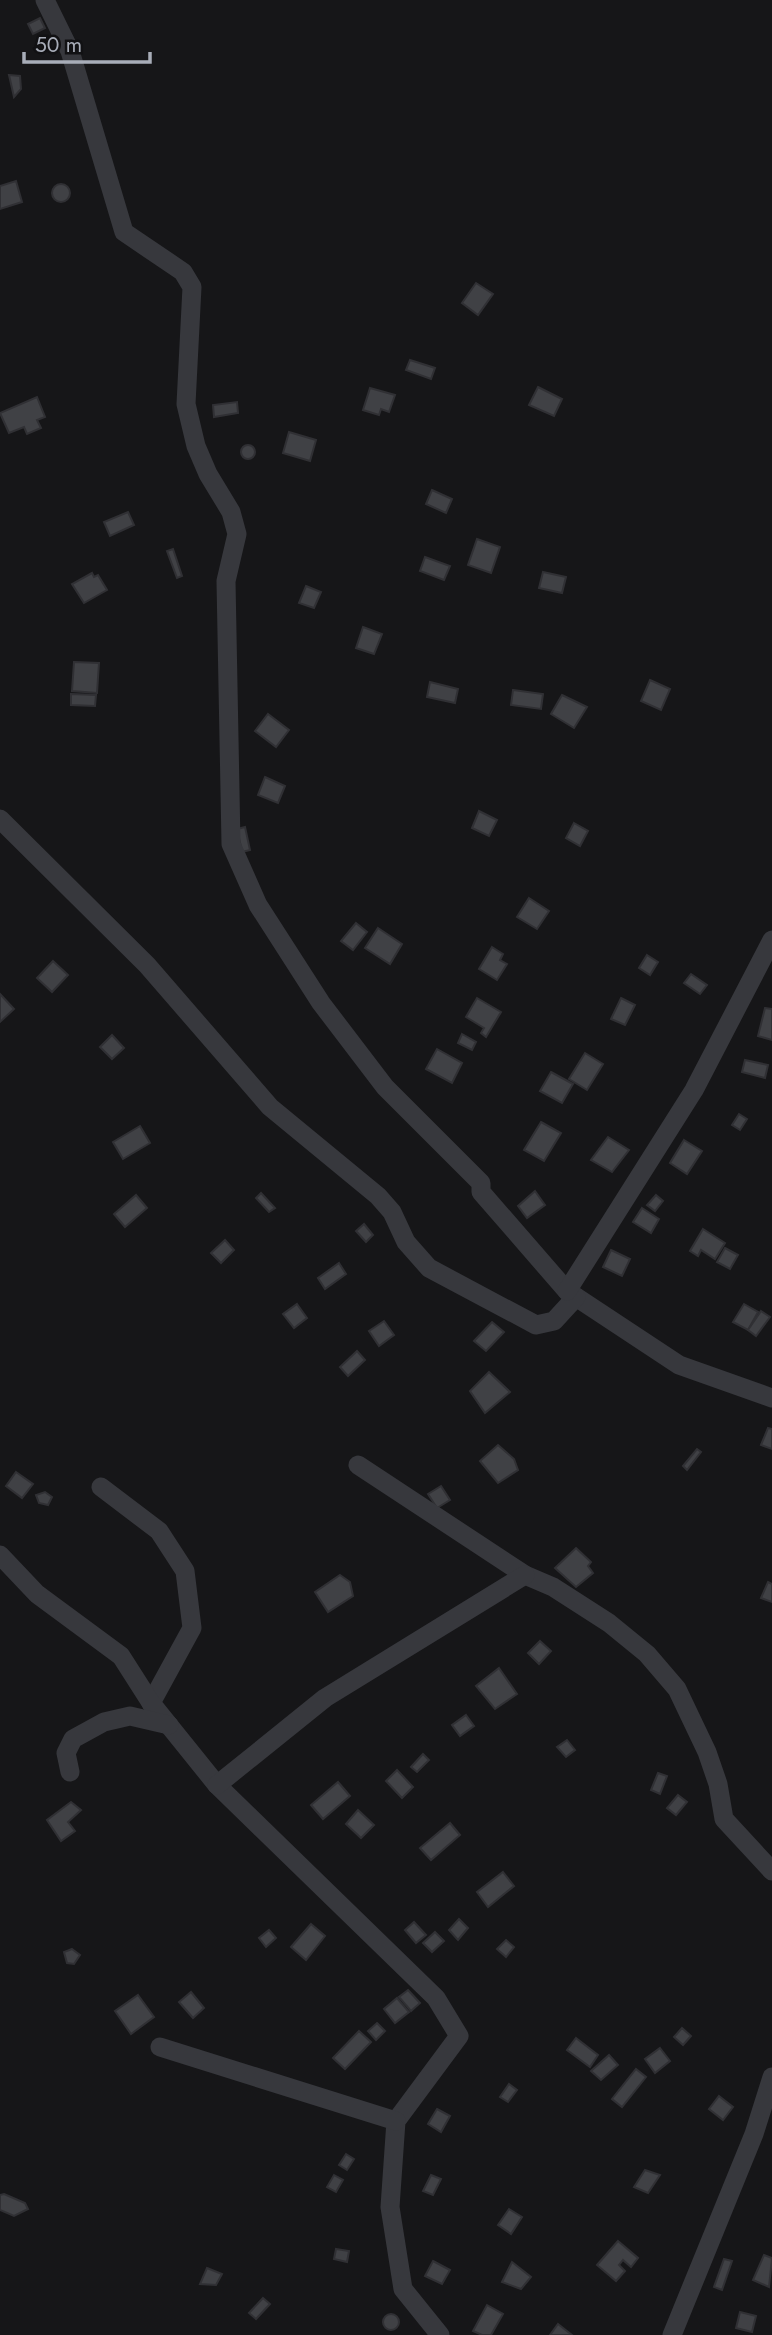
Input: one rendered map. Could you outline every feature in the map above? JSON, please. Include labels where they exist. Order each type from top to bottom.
[{"type":"street","points":[[45,0],[70,51],[124,232],[183,272],[192,287],[186,404],[197,446],[208,474],[232,512],[237,534],[226,581],[231,844],[238,866],[258,905],[321,1003],[385,1087],[481,1183],[481,1192],[572,1294],[678,1365],[772,1398]]},
{"type":"street","points":[[0,819],[147,965],[270,1107],[378,1196],[392,1212],[407,1242],[429,1268],[536,1325],[554,1321],[572,1294],[694,1090],[772,940]]},
{"type":"street","points":[[358,1465],[525,1575],[553,1587],[609,1623],[647,1654],[677,1689],[707,1752],[718,1784],[724,1819],[772,1871]]},
{"type":"street","points":[[101,1487],[159,1531],[185,1571],[192,1628],[151,1703]]},
{"type":"street","points":[[0,1555],[37,1594],[121,1656],[151,1703],[217,1786],[436,1998],[459,2036],[396,2121],[390,2207],[403,2289],[440,2335]]},
{"type":"street","points":[[217,1786],[325,1698],[525,1575]]},
{"type":"street","points":[[70,1772],[66,1753],[73,1739],[104,1722],[130,1716],[169,1725]]},
{"type":"street","points":[[160,2047],[396,2121]]},
{"type":"street","points":[[672,2335],[754,2134],[772,2077]]},
{"type":"building","points":[[40,18],[45,28],[33,34],[28,24]]},
{"type":"building","points":[[9,75],[20,76],[21,89],[14,97]]},
{"type":"building","points":[[16,181],[22,202],[0,209],[0,186]]},
{"type":"building","points":[[61,184],[67,187],[70,193],[67,199],[61,202],[55,199],[52,193],[55,187]]},
{"type":"building","points":[[476,283],[493,294],[478,315],[462,303]]},
{"type":"building","points":[[410,360],[435,368],[431,379],[406,370]]},
{"type":"building","points":[[538,387],[562,399],[554,416],[529,405]]},
{"type":"building","points":[[370,388],[395,395],[389,412],[381,409],[379,415],[363,410]]},
{"type":"building","points":[[37,397],[45,417],[37,420],[41,428],[27,434],[24,427],[9,433],[0,413]]},
{"type":"building","points":[[237,402],[238,413],[214,417],[213,405]]},
{"type":"building","points":[[289,432],[316,440],[310,461],[283,453]]},
{"type":"building","points":[[248,445],[253,447],[253,457],[248,459],[243,457],[241,452],[243,447]]},
{"type":"building","points":[[432,490],[452,499],[446,513],[426,504]]},
{"type":"building","points":[[128,512],[134,525],[110,536],[104,522]]},
{"type":"building","points":[[477,539],[500,547],[491,573],[468,565]]},
{"type":"building","points":[[173,549],[182,576],[177,578],[167,551]]},
{"type":"building","points":[[425,557],[450,566],[444,580],[420,571]]},
{"type":"building","points":[[543,572],[566,577],[562,593],[539,588]]},
{"type":"building","points":[[92,573],[94,577],[98,575],[107,590],[84,603],[72,584]]},
{"type":"building","points":[[306,586],[321,592],[314,608],[299,603]]},
{"type":"building","points":[[363,627],[382,634],[374,654],[356,648]]},
{"type":"building","points":[[74,662],[99,663],[97,693],[72,691]]},
{"type":"building","points":[[650,680],[670,689],[661,710],[641,701]]},
{"type":"building","points":[[430,682],[458,689],[455,703],[427,697]]},
{"type":"building","points":[[513,690],[543,694],[541,709],[511,705]]},
{"type":"building","points":[[71,694],[96,695],[95,706],[71,705]]},
{"type":"building","points":[[562,695],[587,707],[574,728],[551,714]]},
{"type":"building","points":[[268,714],[289,730],[276,747],[255,731]]},
{"type":"building","points":[[265,777],[285,786],[278,803],[258,795]]},
{"type":"building","points":[[479,811],[497,820],[489,836],[472,828]]},
{"type":"building","points":[[574,823],[588,831],[580,846],[566,838]]},
{"type":"building","points":[[245,827],[250,850],[242,852],[237,829]]},
{"type":"building","points":[[529,898],[549,911],[537,929],[517,917]]},
{"type":"building","points":[[356,923],[367,932],[353,950],[341,941]]},
{"type":"building","points":[[378,928],[402,944],[390,964],[365,948]]},
{"type":"building","points":[[492,947],[503,954],[500,960],[507,964],[497,980],[479,969]]},
{"type":"building","points":[[647,955],[658,962],[650,975],[639,968]]},
{"type":"building","points":[[53,961],[68,975],[52,992],[37,978]]},
{"type":"building","points":[[691,974],[707,985],[700,994],[684,983]]},
{"type":"building","points":[[0,994],[14,1009],[0,1022]]},
{"type":"building","points":[[477,998],[501,1012],[486,1037],[481,1033],[484,1028],[466,1017]]},
{"type":"building","points":[[621,998],[635,1005],[625,1025],[611,1019]]},
{"type":"building","points":[[765,1008],[772,1009],[772,1040],[758,1036]]},
{"type":"building","points":[[462,1034],[476,1042],[472,1050],[458,1043]]},
{"type":"building","points":[[112,1035],[124,1048],[112,1059],[100,1047]]},
{"type":"building","points":[[437,1049],[462,1063],[452,1083],[426,1069]]},
{"type":"building","points":[[585,1053],[603,1064],[587,1090],[569,1079]]},
{"type":"building","points":[[745,1060],[768,1065],[765,1078],[742,1072]]},
{"type":"building","points":[[551,1072],[573,1084],[562,1103],[540,1091]]},
{"type":"building","points":[[739,1114],[747,1119],[740,1130],[732,1125]]},
{"type":"building","points":[[541,1122],[561,1133],[544,1161],[524,1150]]},
{"type":"building","points":[[140,1126],[150,1143],[123,1159],[113,1142]]},
{"type":"building","points":[[608,1137],[629,1150],[612,1172],[591,1160]]},
{"type":"building","points":[[684,1140],[702,1151],[687,1174],[670,1163]]},
{"type":"building","points":[[535,1191],[545,1205],[527,1218],[518,1206]]},
{"type":"building","points":[[261,1193],[275,1208],[269,1212],[256,1198]]},
{"type":"building","points":[[136,1195],[147,1208],[125,1227],[114,1214]]},
{"type":"building","points":[[656,1195],[663,1201],[655,1211],[647,1205]]},
{"type":"building","points":[[642,1208],[659,1219],[651,1233],[633,1222]]},
{"type":"building","points":[[364,1224],[373,1235],[366,1242],[356,1231]]},
{"type":"building","points":[[703,1229],[725,1243],[715,1259],[701,1250],[698,1256],[690,1251]]},
{"type":"building","points":[[225,1240],[234,1250],[221,1263],[211,1253]]},
{"type":"building","points":[[725,1248],[738,1255],[730,1269],[717,1262]]},
{"type":"building","points":[[611,1250],[630,1259],[622,1276],[603,1267]]},
{"type":"building","points":[[339,1263],[346,1274],[325,1289],[318,1278]]},
{"type":"building","points":[[297,1304],[307,1318],[294,1328],[283,1314]]},
{"type":"building","points":[[744,1304],[758,1312],[748,1330],[733,1322]]},
{"type":"building","points":[[761,1311],[770,1317],[756,1336],[748,1330]]},
{"type":"building","points":[[384,1321],[394,1335],[379,1346],[369,1331]]},
{"type":"building","points":[[492,1322],[504,1332],[486,1351],[474,1341]]},
{"type":"building","points":[[357,1351],[365,1360],[348,1376],[340,1367]]},
{"type":"building","points":[[489,1372],[510,1392],[485,1413],[470,1391]]},
{"type":"building","points":[[768,1428],[772,1429],[772,1449],[761,1445]]},
{"type":"building","points":[[498,1445],[514,1459],[518,1470],[498,1483],[480,1461]]},
{"type":"building","points":[[697,1449],[701,1452],[687,1470],[683,1466]]},
{"type":"building","points":[[16,1472],[33,1484],[22,1498],[6,1486]]},
{"type":"building","points":[[441,1486],[450,1500],[437,1508],[428,1494]]},
{"type":"building","points":[[45,1492],[52,1497],[48,1505],[39,1503],[36,1495]]},
{"type":"building","points":[[576,1548],[591,1562],[588,1566],[593,1573],[576,1587],[555,1568]]},
{"type":"building","points":[[340,1575],[350,1582],[353,1596],[328,1612],[315,1592]]},
{"type":"building","points":[[768,1582],[772,1584],[772,1602],[761,1598]]},
{"type":"building","points":[[540,1641],[551,1651],[539,1664],[528,1653]]},
{"type":"building","points":[[499,1668],[517,1694],[495,1709],[476,1686]]},
{"type":"building","points":[[466,1715],[474,1726],[460,1736],[452,1725]]},
{"type":"building","points":[[567,1740],[575,1750],[566,1757],[557,1747]]},
{"type":"building","points":[[423,1754],[429,1760],[417,1772],[411,1767]]},
{"type":"building","points":[[397,1770],[413,1787],[402,1798],[386,1781]]},
{"type":"building","points":[[658,1773],[667,1776],[660,1794],[651,1790]]},
{"type":"building","points":[[338,1782],[350,1796],[323,1819],[311,1805]]},
{"type":"building","points":[[678,1795],[687,1802],[676,1815],[667,1808]]},
{"type":"building","points":[[71,1802],[81,1810],[68,1822],[75,1831],[61,1841],[47,1820]]},
{"type":"building","points":[[358,1810],[374,1825],[361,1838],[346,1824]]},
{"type":"building","points":[[450,1823],[460,1835],[431,1860],[420,1848]]},
{"type":"building","points":[[503,1872],[514,1886],[488,1907],[477,1892]]},
{"type":"building","points":[[459,1919],[468,1928],[458,1940],[449,1930]]},
{"type":"building","points":[[414,1922],[426,1935],[416,1943],[405,1930]]},
{"type":"building","points":[[311,1924],[325,1936],[306,1960],[291,1947]]},
{"type":"building","points":[[269,1930],[276,1938],[266,1947],[259,1938]]},
{"type":"building","points":[[435,1932],[444,1941],[432,1952],[423,1943]]},
{"type":"building","points":[[506,1940],[514,1947],[506,1957],[497,1949]]},
{"type":"building","points":[[72,1949],[80,1955],[74,1964],[67,1963],[64,1952]]},
{"type":"building","points":[[408,1990],[420,2003],[411,2011],[399,1997]]},
{"type":"building","points":[[191,1992],[204,2008],[193,2018],[179,2002]]},
{"type":"building","points":[[138,1995],[154,2017],[131,2034],[115,2011]]},
{"type":"building","points":[[397,1998],[409,2012],[395,2023],[384,2009]]},
{"type":"building","points":[[377,2023],[385,2031],[376,2040],[368,2031]]},
{"type":"building","points":[[682,2028],[691,2036],[683,2045],[674,2037]]},
{"type":"building","points":[[359,2031],[371,2042],[345,2069],[333,2058]]},
{"type":"building","points":[[576,2038],[598,2055],[590,2067],[567,2050]]},
{"type":"building","points":[[660,2048],[670,2061],[655,2073],[645,2059]]},
{"type":"building","points":[[609,2055],[618,2065],[601,2080],[591,2071]]},
{"type":"building","points":[[636,2069],[646,2077],[622,2107],[612,2099]]},
{"type":"building","points":[[509,2084],[517,2090],[508,2102],[500,2097]]},
{"type":"building","points":[[719,2096],[733,2107],[723,2120],[709,2109]]},
{"type":"building","points":[[437,2109],[450,2116],[441,2132],[428,2124]]},
{"type":"building","points":[[346,2154],[354,2159],[347,2170],[339,2165]]},
{"type":"building","points":[[645,2170],[660,2175],[648,2193],[634,2187]]},
{"type":"building","points":[[334,2175],[343,2180],[336,2192],[327,2187]]},
{"type":"building","points":[[431,2175],[441,2179],[433,2195],[423,2191]]},
{"type":"building","points":[[4,2194],[25,2203],[28,2209],[14,2216],[0,2210],[0,2195]]},
{"type":"building","points":[[509,2209],[522,2217],[511,2234],[498,2225]]},
{"type":"building","points":[[618,2241],[638,2258],[631,2267],[623,2260],[619,2265],[625,2271],[616,2281],[597,2265]]},
{"type":"building","points":[[336,2249],[349,2251],[347,2262],[334,2259]]},
{"type":"building","points":[[764,2255],[772,2258],[769,2287],[753,2280]]},
{"type":"building","points":[[724,2259],[732,2261],[722,2290],[714,2287]]},
{"type":"building","points":[[433,2261],[450,2270],[442,2284],[425,2276]]},
{"type":"building","points":[[512,2262],[531,2277],[521,2289],[502,2282]]},
{"type":"building","points":[[207,2268],[222,2274],[216,2285],[200,2284]]},
{"type":"building","points":[[263,2298],[270,2304],[256,2319],[249,2313]]},
{"type":"building","points":[[487,2305],[503,2314],[491,2335],[482,2335],[473,2331]]},
{"type":"building","points":[[740,2312],[756,2316],[752,2332],[736,2328]]},
{"type":"building","points":[[391,2314],[399,2322],[391,2330],[383,2322]]},
{"type":"building","points":[[558,2324],[572,2335],[550,2335]]}]
